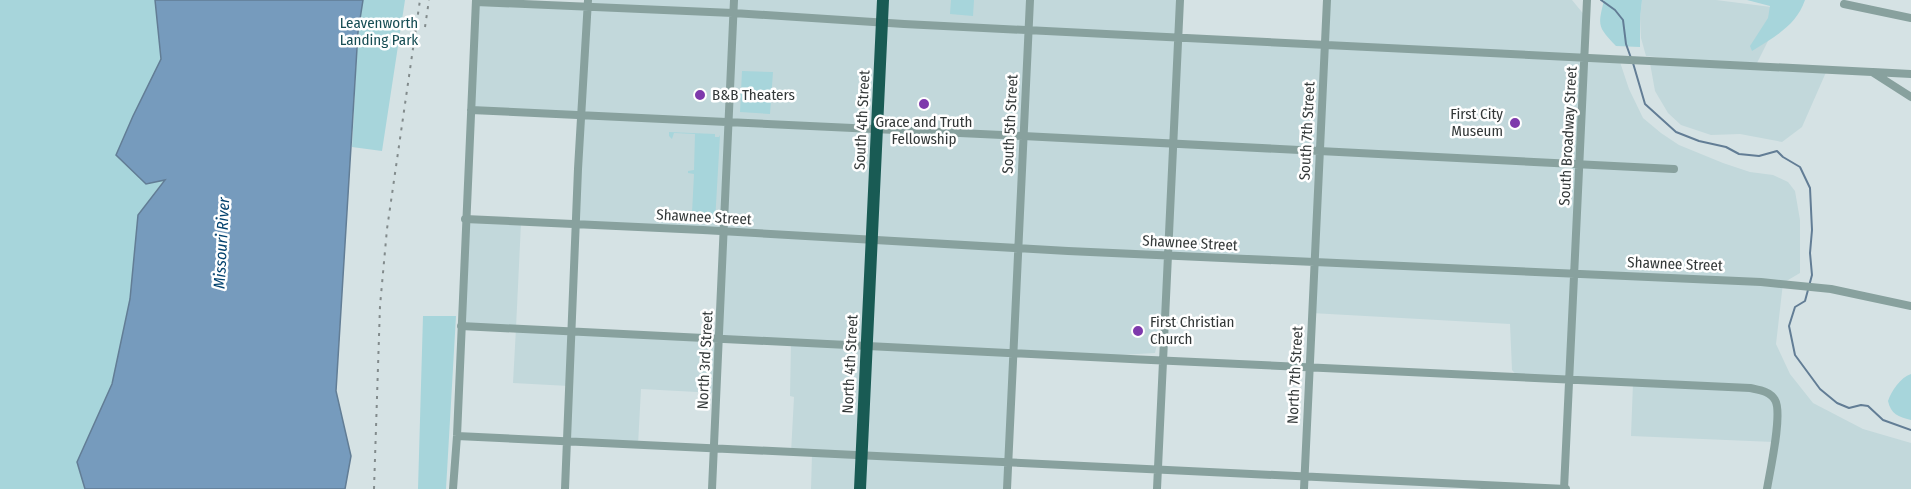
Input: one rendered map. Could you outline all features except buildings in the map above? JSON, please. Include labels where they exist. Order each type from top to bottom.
[{"type":"highway","name":"South 4th Street","points":[[871,241],[883,0]]},
{"type":"highway","name":"North 4th Street","points":[[860,489],[871,241]]},
{"type":"street","name":"North 3rd Street","points":[[712,489],[734,0]]},
{"type":"street","name":"South 5th Street","points":[[1007,489],[1030,0]]},
{"type":"street","points":[[1157,489],[1180,0]]},
{"type":"street","name":"South 7th Street","points":[[1313,262],[1328,0]]},
{"type":"street","name":"South Broadway Street","points":[[1565,489],[1587,0]]},
{"type":"street","points":[[453,489],[476,1],[588,3],[882,22],[1911,74]]},
{"type":"street","points":[[565,489],[588,3]]},
{"type":"street","points":[[1844,4],[1911,18]]},
{"type":"street","points":[[1872,72],[1911,97]]},
{"type":"street","points":[[471,110],[1674,169]]},
{"type":"street","name":"Shawnee Street","points":[[465,219],[724,231],[1017,249],[1783,283],[1831,289],[1911,306]]},
{"type":"street","name":"North 7th Street","points":[[1304,489],[1313,262]]},
{"type":"street","points":[[461,326],[719,337],[1163,362],[1750,388],[1767,392],[1775,399],[1778,413],[1767,489]]},
{"type":"street","points":[[457,436],[1565,489]]},
{"type":"shaded area","points":[[589,0],[1179,0],[1177,36],[1325,44],[1327,0],[1572,0],[1586,17],[1586,57],[1619,59],[1629,89],[1643,118],[1679,145],[1750,172],[1773,175],[1788,182],[1795,191],[1800,220],[1800,273],[1783,283],[1776,344],[1790,374],[1813,403],[1863,429],[1911,443],[1911,489],[1767,489],[1774,442],[1631,436],[1633,383],[1519,378],[1512,370],[1510,324],[1311,313],[1313,263],[1168,256],[1165,307],[1155,353],[1086,357],[1012,353],[1007,489],[811,489],[812,454],[791,453],[794,397],[790,396],[791,342],[719,337],[725,232],[576,225],[582,115],[471,110],[476,2],[588,7]]},
{"type":"shaded area","points":[[1642,0],[1716,0],[1779,8],[1779,19],[1755,67],[1827,70],[1802,127],[1782,142],[1740,134],[1711,135],[1681,125],[1668,113],[1655,91],[1650,63],[1741,66],[1646,56],[1641,38]]},
{"type":"shaded area","points":[[465,219],[521,223],[516,328],[461,326]]},
{"type":"shaded area","points":[[516,328],[719,337],[716,393],[641,389],[638,445],[567,442],[569,386],[513,383]]},
{"type":"green space","points":[[0,0],[155,0],[161,59],[116,155],[165,179],[138,215],[130,299],[112,384],[77,462],[85,489],[0,489]]},
{"type":"green space","name":"Leavenworth Landing Park","points":[[363,0],[405,0],[382,151],[352,147],[358,32]]},
{"type":"green space","points":[[951,0],[974,0],[973,16],[950,14]]},
{"type":"green space","points":[[1604,0],[1642,0],[1640,47],[1616,46],[1605,34],[1600,21]]},
{"type":"green space","points":[[1747,0],[1805,0],[1790,24],[1752,51],[1750,46],[1768,18],[1770,6]]},
{"type":"green space","points":[[742,71],[773,72],[770,114],[740,112]]},
{"type":"green space","points":[[669,132],[715,134],[715,137],[720,135],[715,222],[686,219],[686,213],[692,213],[694,174],[688,171],[694,170],[695,134],[674,133],[672,139]]},
{"type":"green space","points":[[423,316],[456,316],[446,489],[418,489]]},
{"type":"green space","points":[[1911,374],[1911,420],[1896,414],[1888,401],[1897,385]]},
{"type":"water","name":"Missouri River","points":[[155,0],[363,0],[358,32],[336,391],[351,456],[345,489],[85,489],[77,462],[112,384],[130,299],[138,215],[165,180],[146,184],[116,155],[161,59]]},
{"type":"waterway","points":[[1601,0],[1615,10],[1623,20],[1626,44],[1631,58]]},
{"type":"waterway","points":[[1633,63],[1645,104],[1676,132],[1699,141],[1726,147],[1739,154],[1759,156],[1777,151],[1800,167],[1810,188],[1812,275],[1805,301],[1795,307],[1789,326],[1795,355],[1820,389],[1837,403],[1849,408],[1868,406],[1883,420],[1911,430]]},
{"type":"railway","points":[[374,489],[380,306],[387,229],[420,0]]},
{"type":"railway","points":[[425,27],[429,0]]},
{"type":"place","name":"B&B Theaters","points":[[700,95]]},
{"type":"place","name":"Grace and Truth Fellowship","points":[[924,104]]},
{"type":"place","name":"First City Museum","points":[[1515,123]]},
{"type":"place","name":"First Christian Church","points":[[1138,331]]}]
